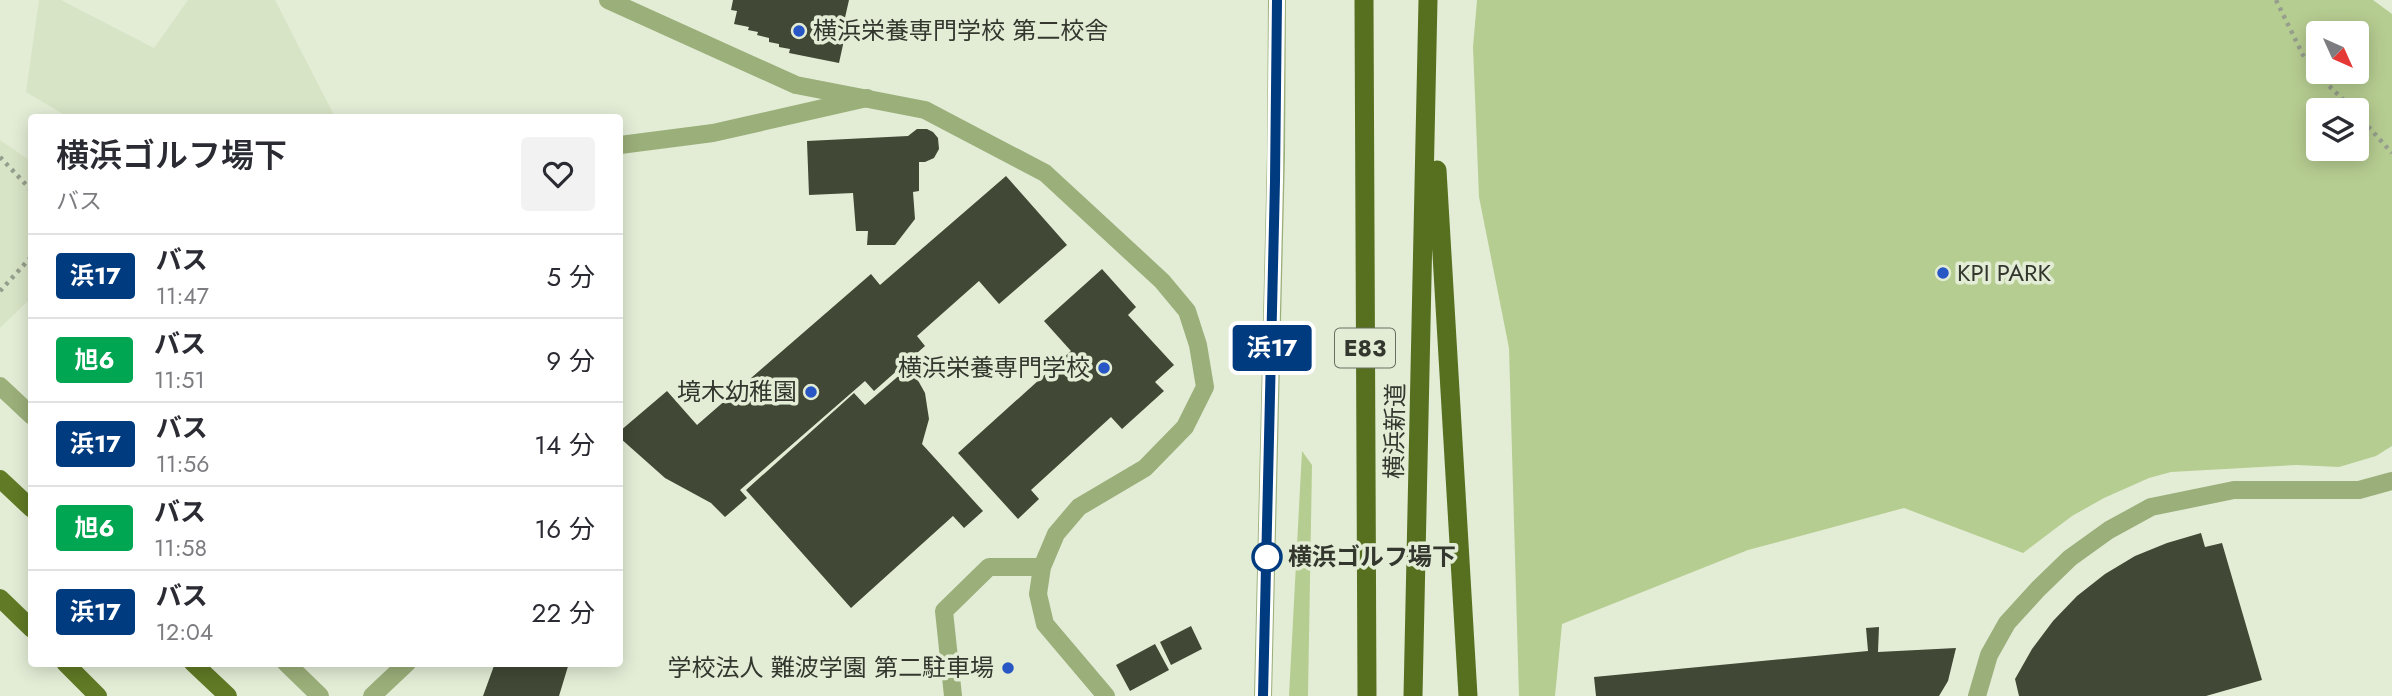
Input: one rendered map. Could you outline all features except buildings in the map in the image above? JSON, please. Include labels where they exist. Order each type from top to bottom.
[{"type":"highway","name":"横浜新道","points":[[1364,0],[1367,696]]},
{"type":"highway","name":"横浜新道","points":[[1413,696],[1428,0]]},
{"type":"highway","points":[[1429,33],[1468,696]]},
{"type":"main road","points":[[0,479],[28,505]]},
{"type":"main road","points":[[0,598],[28,625]]},
{"type":"main road","points":[[69,667],[98,696]]},
{"type":"main road","points":[[197,667],[228,696]]},
{"type":"street","points":[[608,0],[796,85],[925,110],[1045,173],[1162,281],[1187,312],[1198,345],[1205,387],[1185,427],[1145,468],[1079,507],[1056,534],[1042,567],[1038,594],[1045,624],[1106,696]]},
{"type":"street","points":[[1262,696],[1277,0]]},
{"type":"street","points":[[623,145],[713,133],[867,98]]},
{"type":"street","points":[[0,386],[28,412]]},
{"type":"street","points":[[1977,696],[1989,655],[2015,614],[2070,558],[2109,530],[2151,507],[2234,489],[2359,490],[2392,481]]},
{"type":"street","points":[[953,696],[944,611],[989,567],[1042,567]]},
{"type":"street","points":[[290,667],[320,696]]},
{"type":"street","points":[[372,696],[403,667]]},
{"type":"path","points":[[2276,0],[2303,55],[2341,98]]},
{"type":"path","points":[[2369,128],[2392,153]]},
{"type":"path","points":[[0,157],[28,187]]},
{"type":"path","points":[[0,291],[28,260]]},
{"type":"shaded area","points":[[39,0],[61,0],[154,48],[188,0],[275,0],[333,114],[63,114],[26,92]]},
{"type":"shaded area","points":[[0,140],[28,159],[28,301],[0,328]]},
{"type":"green space","name":"KPI PARK","points":[[1477,0],[2373,0],[2392,14],[2392,446],[2376,456],[2339,467],[2297,465],[2171,472],[2149,478],[2072,516],[2023,553],[1904,508],[1748,550],[1562,624],[1555,696],[1519,696],[1509,348],[1479,197],[1473,47]]},
{"type":"green space","points":[[1302,451],[1312,465],[1308,696],[1289,696]]},
{"type":"bus line","name":"浜17","points":[[1263,696],[1277,0]]},
{"type":"place","name":"横浜栄養専門学校 第二校舎","points":[[799,31]]},
{"type":"place","name":"KPI PARK","points":[[1943,273]]},
{"type":"place","name":"横浜栄養専門学校","points":[[1104,368]]},
{"type":"place","name":"境木幼稚園","points":[[811,392]]},
{"type":"place","name":"横浜ゴルフ場下","points":[[1267,557]]},
{"type":"place","name":"学校法人 難波学園 第二駐車場","points":[[1008,668]]}]
